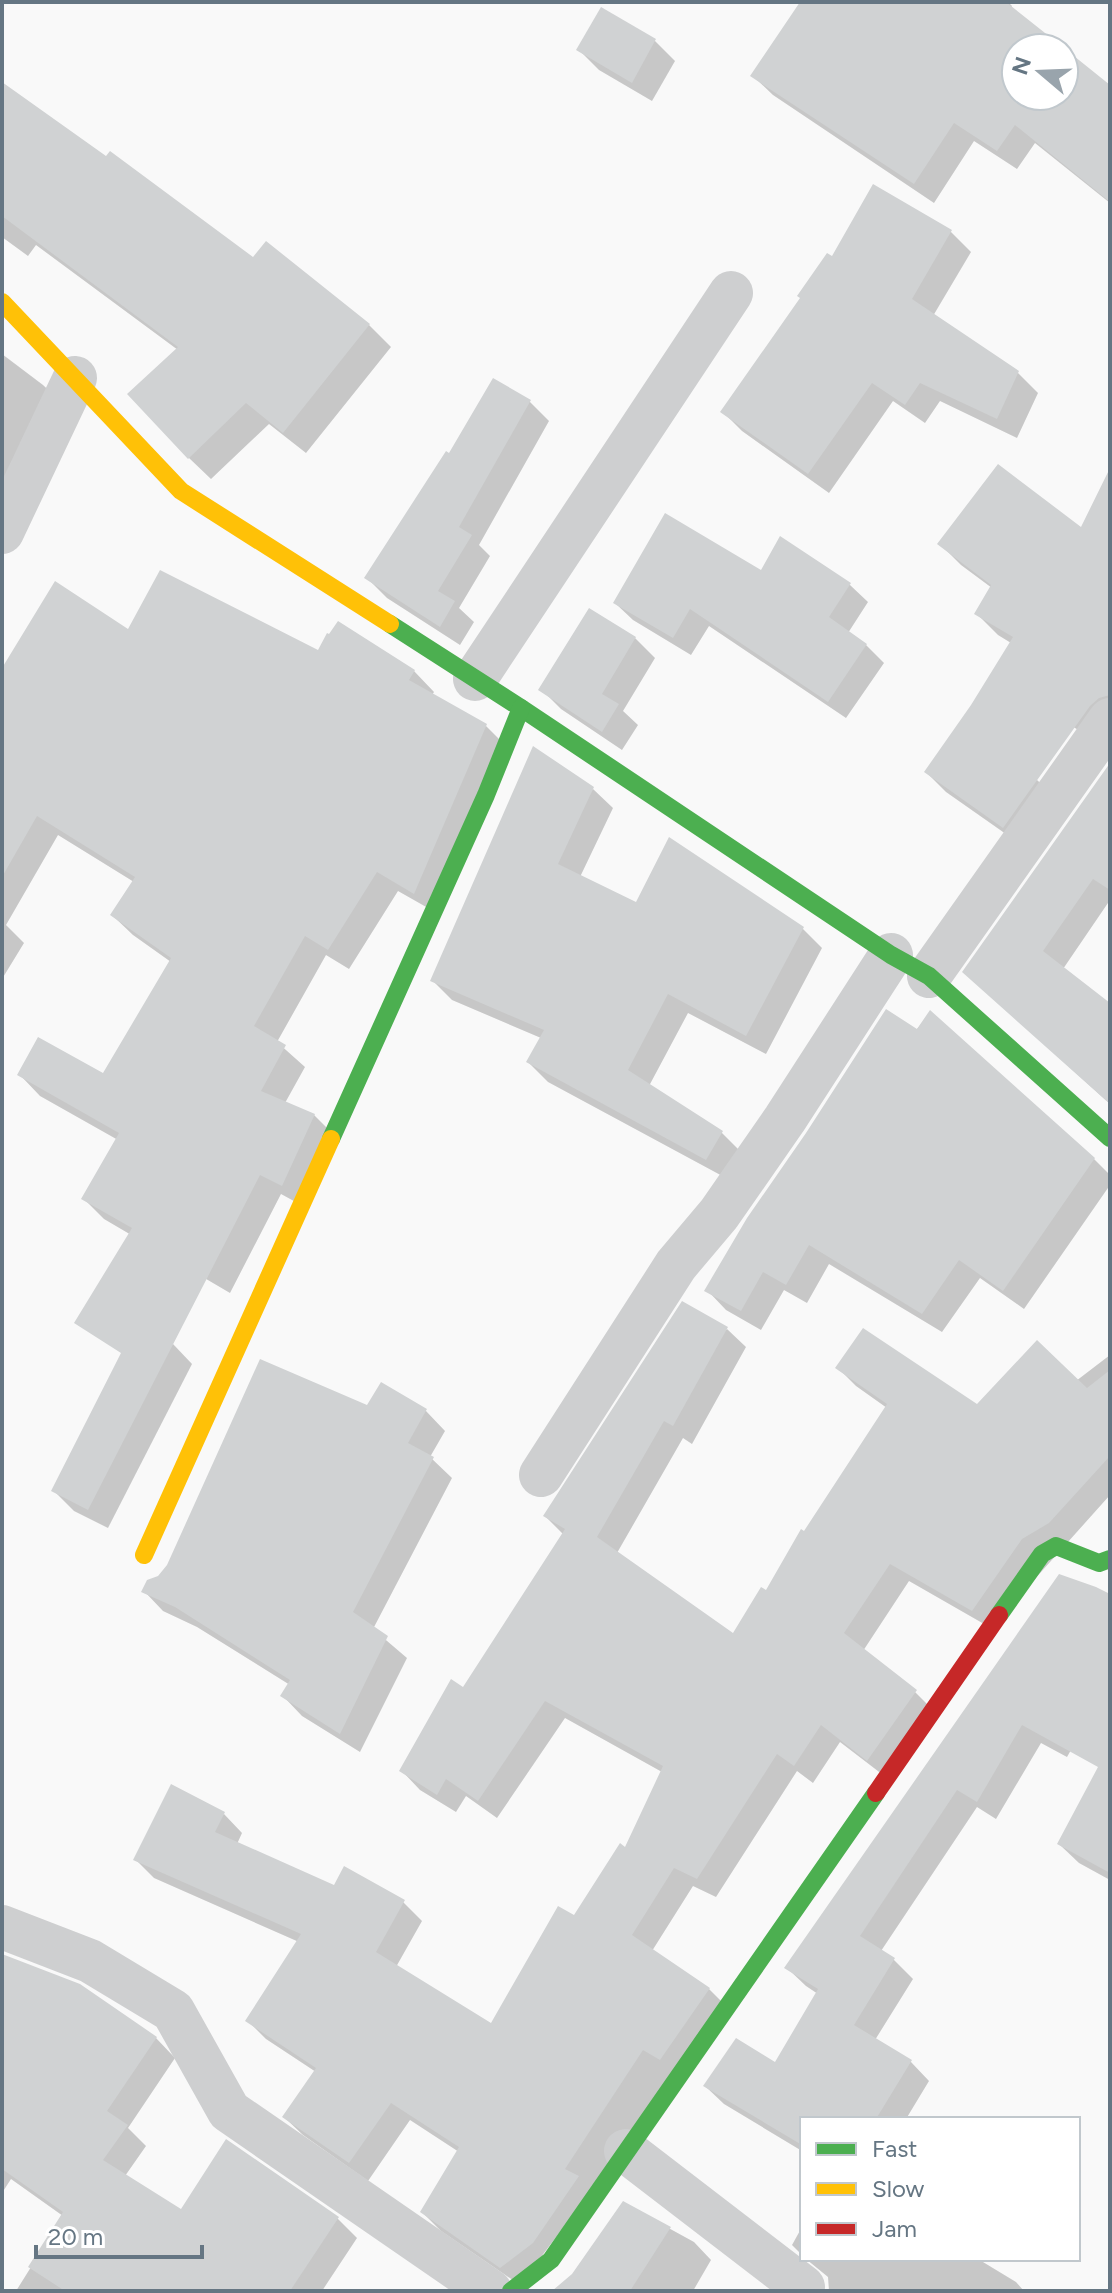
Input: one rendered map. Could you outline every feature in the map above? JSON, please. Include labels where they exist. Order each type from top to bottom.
[{"type":"street","points":[[475,679],[731,293]]},
{"type":"street","points":[[2,302],[181,491],[521,708],[891,955],[929,976],[1110,1138]]},
{"type":"street","points":[[2,532],[75,378]]},
{"type":"street","points":[[144,1555],[486,795],[521,708]]},
{"type":"street","points":[[929,976],[1110,720]]},
{"type":"street","points":[[541,1475],[676,1265],[719,1214],[785,1119],[891,955]]},
{"type":"street","points":[[511,2291],[551,2260],[1042,1554],[1056,1546],[1099,1563],[1110,1559]]},
{"type":"street","points":[[2,1927],[90,1961],[173,2011],[229,2111],[490,2291]]},
{"type":"street","points":[[626,2151],[803,2287]]},
{"type":"building","points":[[800,2],[1006,2],[1044,32],[1000,32],[1000,112],[1080,112],[1080,61],[1110,85],[1110,202],[1015,125],[997,151],[954,123],[914,184],[750,76]]},
{"type":"building","points":[[601,7],[656,39],[632,83],[576,50]]},
{"type":"building","points":[[2,82],[106,156],[110,151],[253,257],[266,241],[370,324],[283,433],[246,403],[188,459],[127,394],[178,347],[2,216]]},
{"type":"building","points":[[873,184],[952,230],[912,299],[1019,371],[997,419],[920,383],[905,405],[872,383],[808,474],[720,412],[800,298],[797,296],[827,253],[832,256]]},
{"type":"building","points":[[493,378],[531,400],[459,527],[472,535],[438,591],[455,601],[440,627],[364,578],[446,451],[449,453]]},
{"type":"building","points":[[998,464],[1081,527],[1110,468],[1110,695],[1099,698],[1090,706],[1003,828],[924,772],[1013,637],[974,614],[991,585],[937,544]]},
{"type":"building","points":[[665,513],[761,570],[780,536],[851,583],[829,617],[867,644],[828,702],[690,609],[673,638],[613,603]]},
{"type":"building","points":[[160,570],[318,650],[338,621],[415,670],[409,680],[487,724],[414,894],[377,872],[328,950],[305,936],[254,1026],[286,1045],[261,1091],[315,1114],[282,1186],[260,1175],[88,1510],[51,1491],[121,1353],[74,1323],[132,1228],[81,1199],[119,1133],[17,1075],[38,1037],[103,1073],[171,958],[110,915],[135,877],[37,816],[2,877],[2,668],[55,581],[128,629]]},
{"type":"building","points":[[589,608],[636,637],[602,694],[619,704],[602,732],[538,690]]},
{"type":"building","points":[[533,746],[594,787],[558,864],[636,902],[669,837],[804,927],[746,1036],[668,994],[628,1070],[723,1131],[706,1160],[526,1062],[544,1030],[430,981]]},
{"type":"building","points":[[1110,763],[1110,890],[1093,879],[1043,951],[1110,1003],[1110,1104],[962,972]]},
{"type":"building","points":[[886,1009],[917,1029],[930,1010],[1095,1158],[1003,1291],[959,1260],[922,1314],[809,1245],[786,1285],[763,1272],[741,1311],[704,1291],[747,1218]]},
{"type":"building","points":[[682,1301],[728,1327],[673,1426],[664,1421],[597,1537],[733,1633],[761,1587],[766,1590],[801,1529],[804,1531],[887,1404],[835,1368],[863,1328],[977,1404],[1037,1340],[1087,1388],[1110,1370],[1110,1456],[1049,1523],[1022,1539],[972,1611],[890,1564],[844,1633],[917,1690],[867,1761],[821,1725],[794,1766],[777,1754],[697,1879],[674,1868],[632,1935],[710,1988],[660,2060],[643,2050],[565,2169],[579,2176],[533,2243],[500,2268],[420,2212],[459,2147],[391,2103],[349,2163],[282,2117],[316,2068],[245,2021],[301,1934],[133,1860],[171,1784],[225,1812],[215,1832],[334,1885],[344,1866],[405,1900],[376,1952],[491,2023],[558,1906],[574,1915],[620,1843],[625,1847],[663,1766],[545,1701],[478,1801],[446,1779],[437,1795],[399,1771],[451,1679],[463,1687],[565,1529],[543,1516]]},
{"type":"building","points":[[260,1359],[367,1405],[381,1382],[427,1409],[408,1443],[434,1457],[353,1612],[388,1636],[340,1734],[280,1696],[290,1680],[175,1607],[141,1592],[147,1580],[158,1576],[167,1565]]},
{"type":"building","points":[[1059,1574],[1110,1594],[1110,1873],[1057,1844],[1098,1767],[1022,1725],[977,1802],[957,1790],[860,1936],[895,1958],[854,2025],[912,2060],[877,2117],[800,2117],[800,2144],[703,2086],[736,2038],[775,2062],[818,1989],[784,1968]]},
{"type":"building","points":[[2,1954],[80,1984],[157,2037],[107,2111],[128,2125],[103,2160],[181,2209],[226,2139],[339,2217],[290,2291],[65,2291],[28,2267],[63,2212],[2,2169]]},
{"type":"building","points":[[623,2201],[671,2227],[630,2291],[552,2291],[572,2274]]},
{"type":"traffic: fast","points":[[390,624],[891,955],[929,976],[1110,1138]]},
{"type":"traffic: fast","points":[[331,1139],[486,795],[521,708]]},
{"type":"traffic: fast","points":[[999,1615],[1042,1554],[1056,1546],[1099,1563],[1110,1559]]},
{"type":"traffic: fast","points":[[511,2291],[551,2260],[876,1793]]},
{"type":"traffic: slow","points":[[2,302],[181,491],[390,624]]},
{"type":"traffic: slow","points":[[144,1555],[331,1139]]},
{"type":"traffic: jam","points":[[876,1793],[999,1615]]}]
